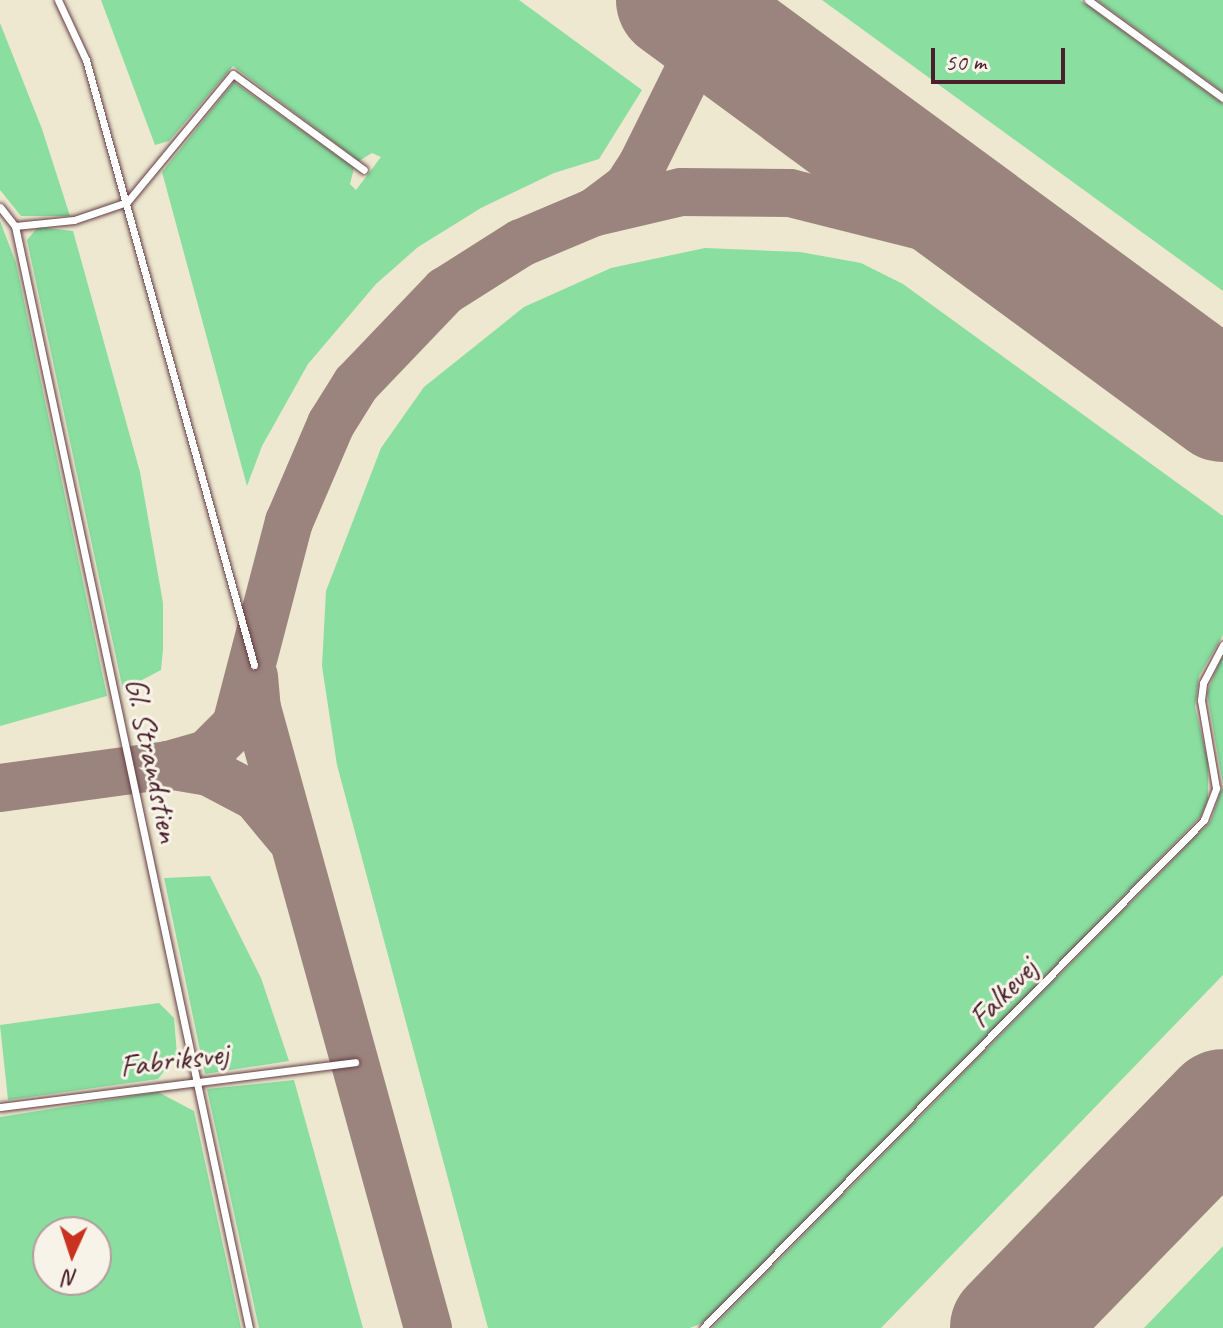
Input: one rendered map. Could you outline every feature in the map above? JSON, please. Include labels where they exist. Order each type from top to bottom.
[{"type":"lane","points":[[58,0],[86,60],[254,665]]},
{"type":"lane","points":[[1088,0],[1223,98]]},
{"type":"lane","points":[[15,226],[74,220],[127,202],[233,74],[364,170]]},
{"type":"lane","name":"Gl. Strandstien","points":[[0,207],[15,226],[249,1328]]},
{"type":"lane","name":"Falkevej","points":[[703,1328],[1204,820],[1216,788],[1201,700],[1203,683],[1223,645]]},
{"type":"lane","name":"Fabriksvej","points":[[0,1107],[355,1062]]},
{"type":"green space","points":[[101,0],[519,0],[642,90],[599,159],[554,173],[481,208],[418,247],[376,284],[308,364],[262,446],[247,486],[162,172],[234,82],[354,168],[350,184],[356,190],[381,157],[372,153],[359,161],[233,66],[169,141],[155,145]]},
{"type":"green space","points":[[822,0],[1080,0],[1223,104],[1223,291]]},
{"type":"green space","points":[[1097,0],[1223,0],[1223,92]]},
{"type":"green space","points":[[0,23],[42,129],[70,216],[21,216],[0,190]]},
{"type":"green space","points":[[0,221],[16,263],[107,696],[0,726]]},
{"type":"green space","points":[[38,227],[73,231],[140,472],[163,603],[163,649],[161,670],[123,690],[27,240]]},
{"type":"green space","points":[[705,248],[800,252],[861,263],[903,284],[1223,516],[1223,635],[1199,676],[1195,707],[1208,762],[1208,799],[1201,816],[727,1304],[702,1323],[690,1328],[488,1328],[337,765],[322,666],[326,591],[381,448],[424,387],[524,307],[611,268]]},
{"type":"green space","points":[[1223,653],[1223,785],[1207,693]]},
{"type":"green space","points":[[1223,785],[1223,975],[881,1328],[712,1328],[1211,821]]},
{"type":"green space","points":[[210,876],[261,978],[289,1061],[205,1074],[164,878]]},
{"type":"green space","points":[[159,1003],[174,1018],[177,1055],[158,1079],[8,1100],[0,1025]]},
{"type":"green space","points":[[294,1080],[363,1328],[259,1328],[207,1089]]},
{"type":"green space","points":[[158,1092],[194,1111],[241,1328],[0,1328],[0,1117]]},
{"type":"green space","points":[[1223,1246],[1223,1328],[1144,1328]]},
{"type":"taxiway","points":[[596,211],[627,188],[642,165],[724,0]]},
{"type":"taxiway","points":[[168,765],[207,754],[236,725],[289,522],[331,424],[356,384],[445,291],[521,243],[592,213],[681,192],[790,193],[941,231],[1084,300]]},
{"type":"taxiway","points":[[254,676],[257,708],[428,1328]]},
{"type":"taxiway","points":[[0,788],[168,765],[209,772],[256,797],[290,838]]},
{"type":"runway","points":[[676,0],[1223,402]]},
{"type":"runway","points":[[1010,1328],[1223,1109]]}]
